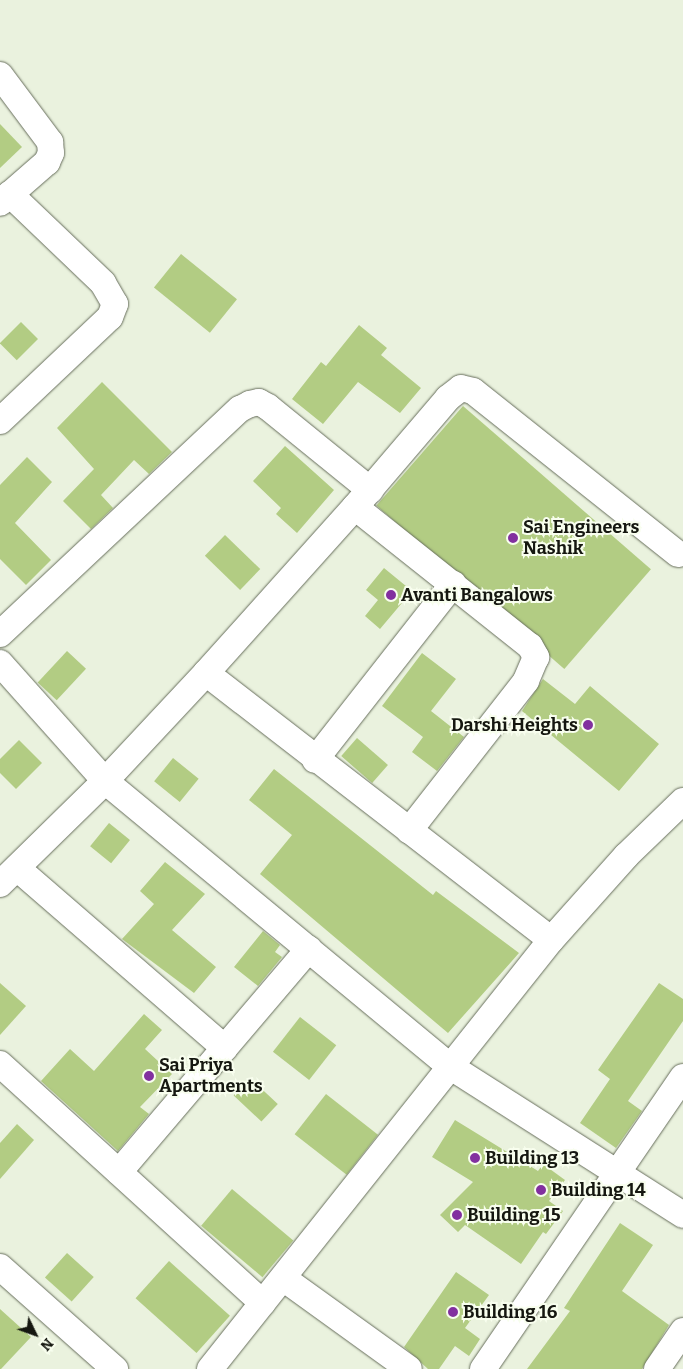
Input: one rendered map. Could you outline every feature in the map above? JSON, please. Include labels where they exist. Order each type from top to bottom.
[{"type":"street","points":[[0,75],[50,142],[51,153],[47,162],[5,198],[103,283],[116,304],[110,318],[0,422]]},
{"type":"street","points":[[225,1048],[8,876],[105,781],[206,673],[363,498],[448,398],[461,388],[472,391],[678,554]]},
{"type":"street","points":[[0,634],[240,408],[258,402],[268,407],[453,584],[530,646],[536,657],[526,681],[409,831]]},
{"type":"street","points":[[315,760],[453,584]]},
{"type":"street","points":[[0,663],[105,781],[452,1067],[683,1216]]},
{"type":"street","points":[[206,673],[315,760],[552,940]]},
{"type":"street","points":[[210,1369],[552,940],[626,856],[683,801]]},
{"type":"street","points":[[119,1172],[309,949]]},
{"type":"street","points":[[0,1064],[263,1302]]},
{"type":"street","points":[[482,1369],[683,1077]]},
{"type":"street","points":[[0,1267],[115,1369]]},
{"type":"street","points":[[283,1278],[409,1369]]},
{"type":"street","points":[[657,1369],[683,1331]]},
{"type":"building","points":[[0,124],[22,147],[0,168]]},
{"type":"building","points":[[181,254],[237,299],[210,333],[154,287]]},
{"type":"building","points":[[21,322],[38,339],[17,360],[0,343]]},
{"type":"building","points":[[359,325],[387,348],[381,355],[421,388],[400,413],[358,382],[323,424],[292,399],[321,362],[326,366]]},
{"type":"building","points":[[102,382],[172,452],[149,474],[134,460],[101,495],[113,508],[91,529],[63,501],[94,469],[57,428]]},
{"type":"building","name":"Sai Engineers Nashik","points":[[463,406],[651,569],[564,669],[376,506]]},
{"type":"building","points":[[285,446],[334,490],[297,533],[276,514],[281,508],[253,481]]},
{"type":"building","points":[[27,457],[52,482],[15,523],[51,560],[26,585],[0,559],[0,485]]},
{"type":"building","points":[[225,535],[260,569],[240,590],[205,556]]},
{"type":"building","name":"Avanti Bangalows","points":[[384,568],[412,591],[380,629],[365,616],[378,600],[366,590]]},
{"type":"building","points":[[67,651],[86,669],[57,700],[38,682]]},
{"type":"building","points":[[422,653],[456,679],[431,711],[464,737],[437,771],[412,752],[423,737],[382,706]]},
{"type":"building","name":"Darshi Heights","points":[[543,679],[575,704],[590,686],[659,744],[619,791],[522,711]]},
{"type":"building","points":[[357,738],[388,765],[372,783],[341,756]]},
{"type":"building","points":[[19,740],[42,763],[16,789],[0,773],[0,759]]},
{"type":"building","points":[[173,758],[199,779],[180,802],[154,781]]},
{"type":"building","points":[[274,769],[433,895],[436,891],[519,953],[448,1033],[260,874],[292,835],[249,800]]},
{"type":"building","points":[[109,823],[130,840],[111,863],[90,846]]},
{"type":"building","points":[[165,862],[205,894],[172,930],[216,967],[194,993],[122,939],[154,904],[140,891]]},
{"type":"building","points":[[263,931],[280,945],[275,952],[282,957],[258,986],[234,967]]},
{"type":"building","points":[[0,983],[26,1006],[0,1035]]},
{"type":"building","points":[[659,983],[683,999],[683,1021],[628,1101],[642,1111],[616,1148],[580,1123],[610,1079],[598,1070]]},
{"type":"building","points":[[144,1014],[162,1030],[145,1049],[172,1074],[140,1107],[149,1114],[118,1151],[41,1081],[70,1049],[94,1071]]},
{"type":"building","points":[[300,1017],[336,1045],[309,1080],[273,1052]]},
{"type":"building","points":[[250,1078],[278,1104],[261,1121],[234,1096]]},
{"type":"building","points":[[326,1094],[378,1135],[347,1175],[295,1134]]},
{"type":"building","points":[[455,1120],[538,1171],[543,1164],[565,1180],[549,1201],[563,1211],[546,1234],[543,1232],[521,1264],[465,1225],[458,1232],[440,1215],[473,1182],[432,1157]]},
{"type":"building","points":[[17,1124],[34,1140],[0,1179],[0,1143]]},
{"type":"building","points":[[232,1189],[293,1240],[262,1277],[201,1226]]},
{"type":"building","points":[[620,1223],[653,1245],[622,1291],[669,1325],[642,1369],[527,1369],[570,1311],[564,1308]]},
{"type":"building","points":[[67,1253],[94,1277],[72,1302],[45,1278]]},
{"type":"building","points":[[169,1261],[230,1316],[196,1353],[136,1298]]},
{"type":"building","name":"Building 16","points":[[456,1272],[489,1295],[465,1328],[480,1339],[469,1356],[455,1346],[439,1369],[428,1369],[404,1347]]},
{"type":"building","points":[[0,1309],[31,1337],[1,1369],[0,1369]]},
{"type":"place","name":"Sai Engineers Nashik","points":[[513,538]]},
{"type":"place","name":"Avanti Bangalows","points":[[391,595]]},
{"type":"place","name":"Darshi Heights","points":[[588,725]]},
{"type":"place","name":"Sai Priya Apartments","points":[[149,1076]]},
{"type":"place","name":"Building 13","points":[[475,1158]]},
{"type":"place","name":"Building 14","points":[[541,1190]]},
{"type":"place","name":"Building 15","points":[[457,1215]]},
{"type":"place","name":"Building 16","points":[[453,1312]]}]
